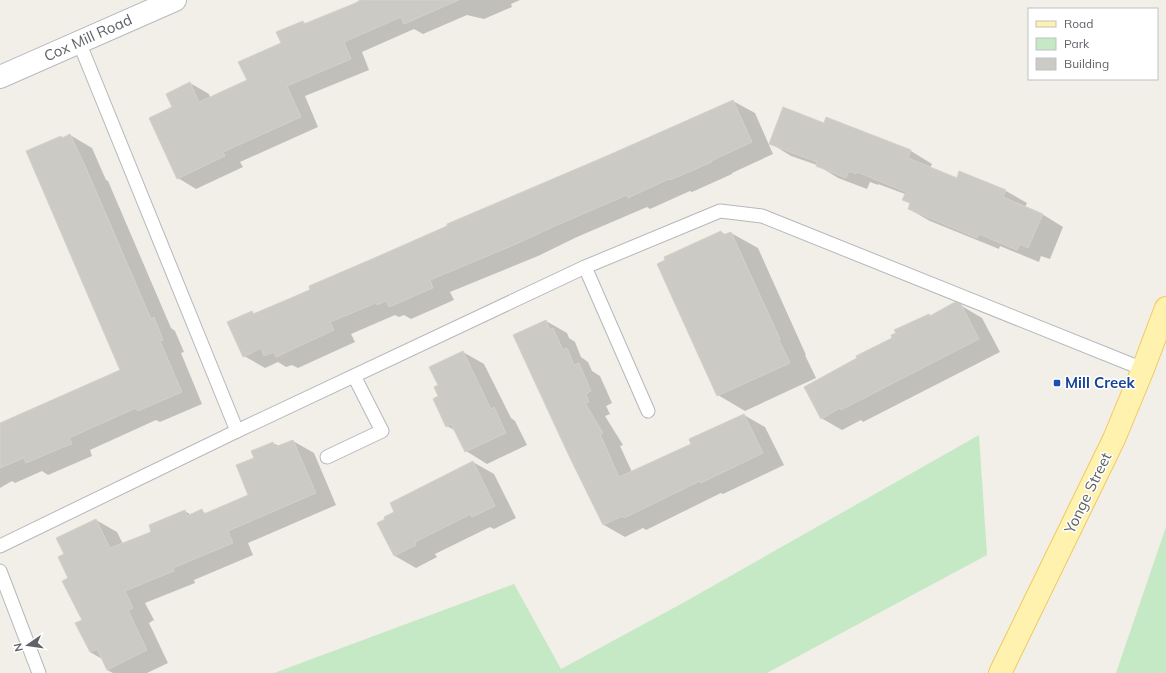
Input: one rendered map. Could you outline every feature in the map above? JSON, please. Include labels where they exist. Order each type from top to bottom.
[{"type":"main road","name":"Yonge Street","points":[[1000,673],[1114,439],[1166,308]]},
{"type":"street","name":"Cox Mill Road","points":[[0,77],[175,0]]},
{"type":"lane","points":[[79,42],[237,431]]},
{"type":"lane","points":[[0,546],[237,431],[585,267],[720,211],[762,216],[1143,369]]},
{"type":"lane","points":[[585,267],[648,411]]},
{"type":"lane","points":[[327,457],[382,431],[354,376]]},
{"type":"lane","points":[[0,571],[39,673]]},
{"type":"green space","points":[[979,435],[987,555],[767,673],[274,673],[514,584],[561,669],[681,604]]},
{"type":"green space","points":[[1166,527],[1166,673],[1116,673]]},
{"type":"building","points":[[363,0],[459,0],[404,24],[401,17],[344,42],[351,59],[287,86],[301,117],[223,152],[225,156],[177,179],[149,118],[172,107],[166,94],[190,82],[199,102],[247,80],[238,62],[281,43],[276,32],[303,21],[304,24]]},
{"type":"building","points":[[733,100],[752,142],[711,161],[712,162],[670,180],[669,179],[628,198],[627,195],[430,280],[433,288],[389,307],[386,301],[377,305],[376,303],[330,322],[334,330],[276,357],[274,352],[264,356],[261,348],[243,357],[227,322],[252,311],[253,314],[310,290],[309,286],[447,226],[447,224]]},
{"type":"building","points":[[783,107],[824,123],[826,117],[911,150],[908,158],[957,178],[959,171],[1006,190],[1003,197],[1043,214],[1028,248],[1020,244],[1017,250],[979,234],[977,238],[908,209],[910,203],[902,200],[906,192],[857,172],[856,174],[849,171],[846,178],[816,166],[817,162],[769,144]]},
{"type":"building","points":[[70,134],[151,319],[154,317],[163,340],[160,341],[182,392],[138,411],[136,408],[69,438],[72,444],[26,463],[24,458],[0,468],[0,423],[120,370],[26,151],[61,136],[62,138]]},
{"type":"building","points":[[721,231],[723,235],[731,232],[790,363],[717,396],[657,264],[665,260],[664,257]]},
{"type":"building","points":[[955,302],[961,304],[979,339],[841,410],[840,408],[821,419],[804,387],[857,358],[856,356],[892,338],[891,335],[896,333],[894,330],[929,314],[930,316]]},
{"type":"building","points":[[546,320],[550,330],[553,328],[563,350],[567,348],[574,365],[579,363],[591,391],[586,394],[589,402],[585,403],[603,433],[600,434],[619,477],[691,444],[689,439],[744,414],[763,453],[701,483],[700,481],[624,518],[623,516],[603,525],[513,335]]},
{"type":"building","points":[[463,351],[491,409],[494,407],[506,433],[465,452],[451,424],[446,427],[433,399],[438,396],[434,387],[438,385],[429,367]]},
{"type":"building","points":[[293,440],[316,493],[228,531],[233,543],[173,568],[174,571],[125,591],[133,608],[128,610],[147,650],[107,670],[97,649],[90,652],[75,623],[82,620],[62,581],[68,578],[58,557],[64,554],[56,538],[96,519],[110,548],[151,532],[149,525],[185,510],[187,516],[202,509],[204,514],[248,495],[236,465],[254,458],[251,451],[273,442],[275,447]]},
{"type":"building","points":[[473,461],[495,506],[472,517],[471,514],[415,542],[416,545],[394,556],[377,523],[385,519],[384,517],[394,512],[390,503]]},
{"type":"place","name":"Mill Creek","points":[[1057,383]]}]
